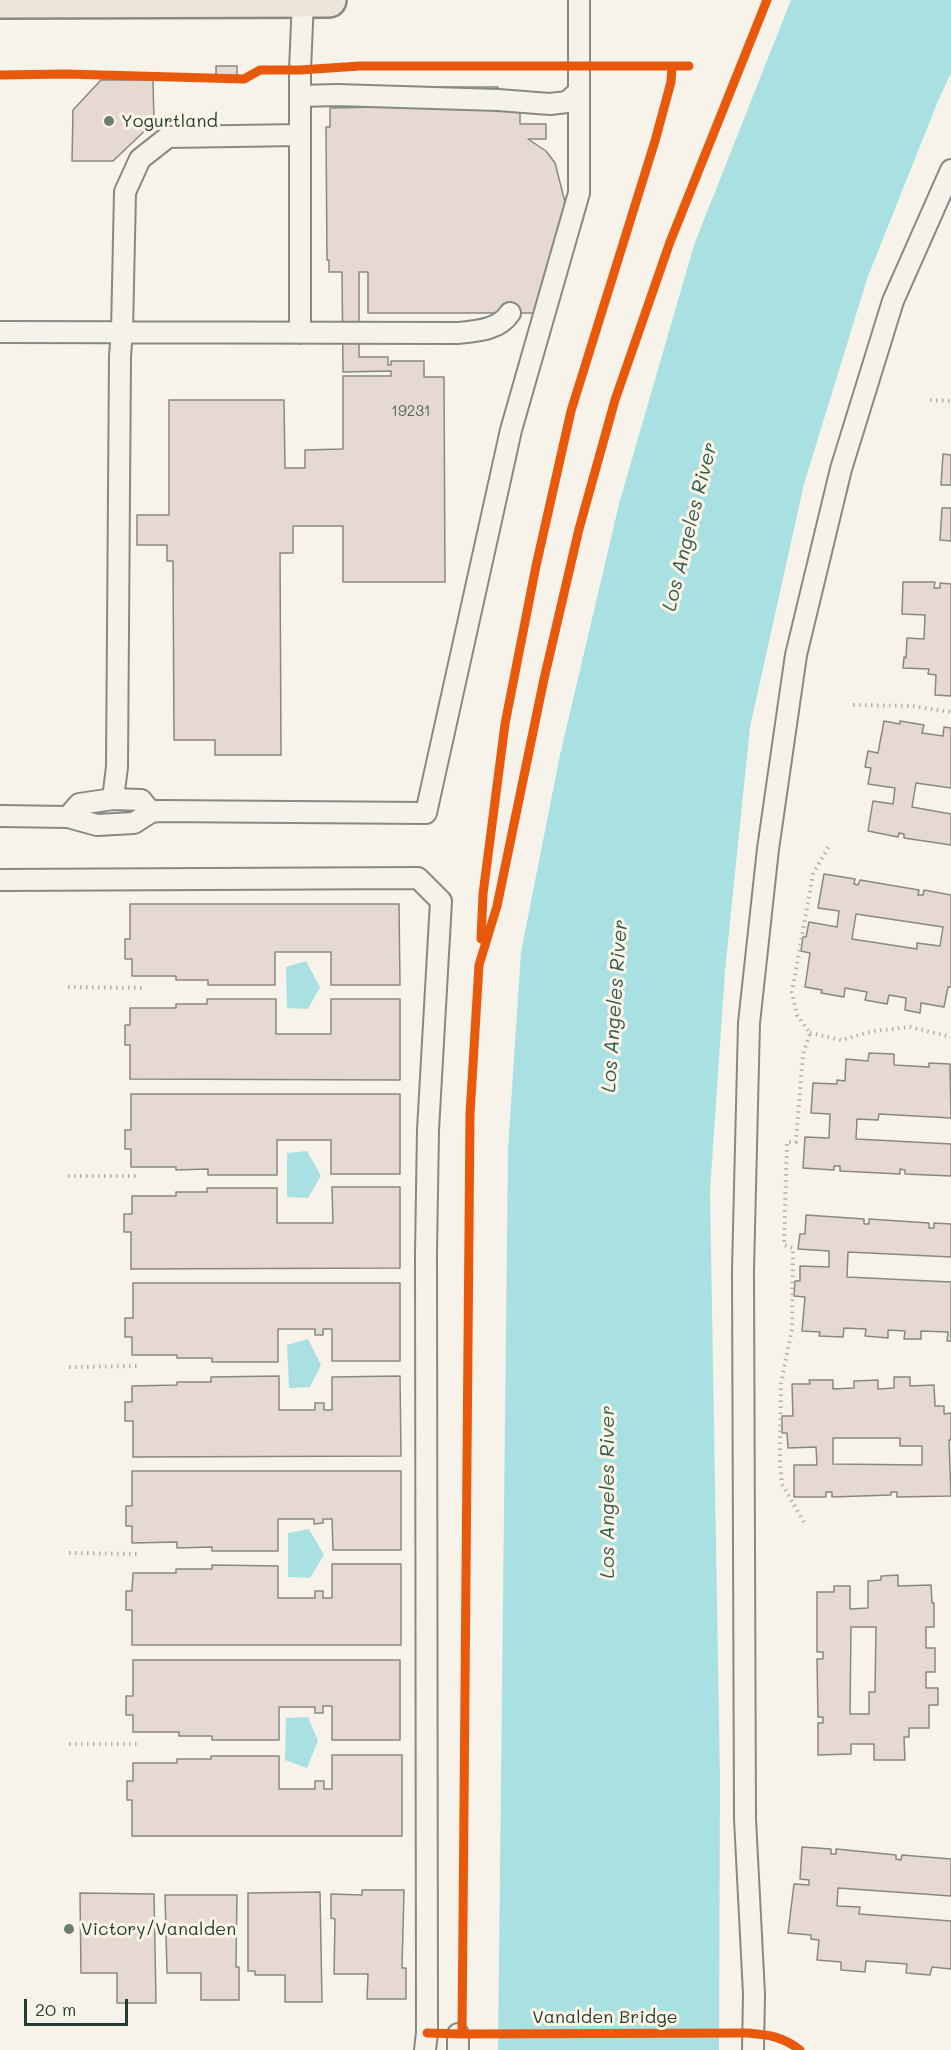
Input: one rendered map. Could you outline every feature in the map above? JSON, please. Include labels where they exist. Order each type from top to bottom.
[{"type":"main road","points":[[0,1],[329,0]]},
{"type":"lane","points":[[300,333],[300,96],[303,0]]},
{"type":"lane","points":[[0,816],[68,817],[97,825],[135,823],[151,812],[426,813],[511,430],[579,193],[579,0]]},
{"type":"lane","points":[[300,96],[348,95],[550,104],[567,102],[579,91]]},
{"type":"lane","points":[[113,799],[117,767],[120,356],[123,331],[125,192],[140,159],[168,137],[300,135]]},
{"type":"lane","points":[[751,2039],[745,1819],[743,1270],[750,1012],[768,849],[796,655],[841,469],[893,301],[951,170]]},
{"type":"lane","points":[[0,332],[458,333],[484,330],[504,322],[510,313]]},
{"type":"lane","points":[[68,817],[79,804],[113,799],[141,800],[151,812]]},
{"type":"lane","points":[[0,880],[418,878],[441,901],[428,1130],[426,1252],[427,2033],[425,2050]]},
{"type":"path","points":[[930,400],[951,401]]},
{"type":"path","points":[[853,705],[913,706],[951,712]]},
{"type":"path","points":[[829,846],[813,874],[792,992],[797,1015],[810,1032],[841,1040],[874,1031],[910,1027],[951,1037]]},
{"type":"path","points":[[68,987],[146,988]]},
{"type":"path","points":[[804,1522],[782,1484],[780,1464],[781,1383],[792,1329],[793,1248],[783,1245],[787,1142],[796,1142],[803,1054],[810,1032]]},
{"type":"path","points":[[68,1176],[136,1176]]},
{"type":"path","points":[[69,1367],[138,1366]]},
{"type":"path","points":[[69,1553],[138,1554]]},
{"type":"path","points":[[69,1744],[140,1744]]},
{"type":"water","name":"Los Angeles River","points":[[791,0],[951,0],[951,73],[867,279],[804,484],[750,727],[725,971],[710,1191],[720,1779],[719,2050],[498,2050],[508,1149],[521,952],[560,755],[619,504],[694,245]]},
{"type":"water","points":[[306,961],[320,987],[308,1009],[287,1008],[286,967]]},
{"type":"water","points":[[307,1151],[321,1176],[308,1198],[287,1197],[287,1153]]},
{"type":"water","points":[[308,1339],[321,1365],[310,1387],[289,1388],[287,1345]]},
{"type":"water","points":[[309,1529],[324,1555],[310,1578],[288,1577],[288,1533]]},
{"type":"water","points":[[308,1717],[318,1741],[307,1768],[285,1760],[286,1718]]},
{"type":"building","points":[[216,66],[237,66],[237,76],[216,76]]},
{"type":"building","points":[[101,80],[153,80],[154,122],[113,161],[72,161],[73,110]]},
{"type":"building","points":[[380,87],[498,87],[498,110],[520,110],[520,124],[546,124],[546,139],[528,139],[546,151],[555,163],[566,206],[534,313],[368,313],[368,272],[359,272],[359,357],[388,357],[388,365],[391,365],[391,361],[424,361],[424,377],[444,377],[445,582],[343,582],[343,526],[293,526],[293,553],[280,553],[281,755],[215,755],[215,740],[174,740],[173,561],[167,561],[167,545],[137,545],[137,515],[169,515],[169,400],[284,400],[285,468],[305,468],[305,450],[343,449],[343,376],[391,376],[391,371],[343,372],[342,272],[329,272],[329,260],[327,260],[326,127],[330,127],[330,108],[380,107]]},
{"type":"building","points":[[943,454],[951,455],[951,485],[941,485]]},
{"type":"building","points":[[942,508],[951,508],[951,541],[940,540]]},
{"type":"building","points":[[903,582],[935,582],[934,588],[940,588],[940,583],[951,584],[951,696],[935,695],[936,675],[928,674],[929,669],[903,668],[907,638],[924,639],[925,615],[902,614]]},
{"type":"building","points":[[884,721],[924,725],[922,733],[943,736],[944,727],[951,728],[951,788],[916,783],[912,807],[951,814],[951,845],[904,838],[904,834],[899,833],[898,837],[868,831],[873,801],[893,804],[895,788],[868,784],[871,768],[865,767],[868,751],[878,753]]},
{"type":"building","points":[[824,874],[855,879],[854,884],[858,885],[860,880],[919,890],[918,895],[923,895],[924,890],[951,895],[951,987],[948,987],[944,1007],[921,1003],[920,1013],[905,1010],[906,998],[889,995],[887,1004],[865,1000],[867,992],[845,988],[844,997],[821,993],[822,990],[805,987],[810,953],[801,951],[809,922],[837,927],[839,911],[818,908]],"holes":[[[856,914],[943,927],[940,946],[917,943],[917,949],[852,939]]]},
{"type":"building","points":[[130,904],[399,904],[400,985],[331,985],[331,952],[275,952],[275,985],[208,985],[208,980],[176,980],[176,976],[132,976],[132,959],[125,959],[125,939],[130,939]]},
{"type":"building","points":[[207,999],[276,999],[276,1034],[331,1034],[331,999],[400,999],[400,1080],[130,1079],[130,1045],[125,1045],[125,1025],[130,1025],[130,1008],[176,1008],[176,1004],[207,1004]]},
{"type":"building","points":[[869,1053],[894,1054],[894,1065],[929,1067],[929,1063],[950,1064],[951,1118],[879,1114],[878,1120],[857,1119],[856,1139],[951,1144],[951,1176],[905,1174],[905,1170],[900,1169],[900,1174],[840,1171],[840,1166],[834,1166],[834,1170],[803,1168],[805,1137],[829,1138],[830,1114],[811,1113],[813,1083],[837,1084],[837,1080],[845,1081],[846,1059],[868,1061]]},
{"type":"building","points":[[131,1094],[400,1094],[400,1174],[331,1174],[331,1140],[277,1140],[277,1175],[208,1175],[208,1169],[176,1170],[176,1167],[131,1167],[131,1149],[125,1149],[125,1130],[131,1130]]},
{"type":"building","points":[[332,1187],[400,1187],[400,1268],[131,1269],[131,1232],[124,1232],[124,1214],[132,1214],[132,1196],[176,1196],[176,1192],[207,1192],[207,1188],[277,1188],[277,1223],[333,1223]]},
{"type":"building","points":[[806,1215],[864,1219],[864,1224],[869,1224],[869,1219],[929,1223],[929,1228],[934,1228],[934,1223],[951,1224],[951,1257],[848,1252],[847,1277],[951,1282],[951,1341],[947,1341],[948,1332],[921,1331],[921,1339],[904,1339],[905,1331],[888,1330],[888,1338],[865,1336],[866,1329],[844,1328],[843,1337],[819,1336],[820,1332],[802,1331],[805,1297],[794,1296],[795,1281],[800,1281],[800,1266],[829,1267],[829,1251],[798,1249],[800,1234],[805,1234]]},
{"type":"building","points":[[133,1283],[400,1283],[400,1361],[332,1361],[332,1329],[323,1329],[323,1335],[315,1335],[315,1329],[278,1329],[278,1362],[212,1362],[212,1358],[132,1355],[132,1337],[125,1337],[125,1318],[133,1318]]},
{"type":"building","points":[[279,1376],[279,1410],[315,1410],[315,1403],[324,1403],[324,1410],[332,1410],[332,1377],[400,1376],[401,1456],[133,1457],[133,1421],[125,1421],[125,1402],[132,1402],[132,1386],[211,1382],[211,1377]]},
{"type":"building","points":[[894,1377],[910,1377],[910,1386],[934,1385],[935,1406],[944,1406],[944,1414],[951,1413],[951,1440],[949,1440],[951,1496],[897,1497],[897,1492],[891,1492],[891,1495],[832,1497],[832,1492],[826,1492],[826,1497],[794,1497],[794,1465],[817,1465],[816,1447],[788,1448],[787,1433],[782,1433],[782,1416],[793,1416],[792,1384],[810,1384],[809,1380],[833,1380],[833,1389],[854,1388],[854,1381],[878,1380],[878,1389],[894,1388]],"holes":[[[833,1438],[900,1438],[900,1446],[922,1446],[922,1465],[833,1464]]]},
{"type":"building","points":[[132,1471],[401,1471],[401,1550],[333,1550],[332,1519],[323,1519],[323,1523],[314,1524],[314,1519],[278,1519],[278,1551],[212,1551],[212,1547],[177,1548],[177,1542],[132,1543],[132,1526],[126,1526],[126,1506],[132,1506]]},
{"type":"building","points":[[332,1564],[401,1564],[401,1645],[132,1645],[132,1610],[126,1610],[126,1591],[132,1591],[133,1573],[176,1573],[176,1569],[212,1569],[212,1565],[278,1566],[278,1598],[315,1598],[315,1591],[323,1591],[323,1598],[332,1598]]},
{"type":"building","points":[[898,1575],[898,1586],[931,1585],[934,1627],[926,1627],[926,1648],[935,1648],[935,1672],[926,1672],[926,1688],[938,1688],[938,1705],[929,1705],[929,1728],[909,1728],[909,1737],[904,1737],[905,1760],[874,1760],[874,1744],[851,1744],[851,1754],[818,1755],[818,1723],[823,1723],[823,1717],[818,1717],[817,1659],[823,1659],[823,1652],[817,1652],[817,1592],[834,1592],[834,1586],[850,1586],[850,1609],[868,1608],[868,1581],[881,1580],[881,1576]],"holes":[[[851,1627],[876,1627],[875,1692],[869,1692],[869,1714],[850,1714]]]},
{"type":"building","points":[[133,1660],[400,1660],[400,1740],[332,1740],[332,1706],[323,1706],[323,1713],[315,1713],[315,1707],[279,1707],[279,1740],[212,1740],[212,1736],[179,1736],[179,1732],[133,1732],[133,1715],[126,1715],[126,1696],[133,1696]]},
{"type":"building","points":[[332,1755],[402,1755],[402,1836],[132,1836],[132,1800],[127,1800],[127,1781],[133,1781],[133,1763],[177,1763],[177,1759],[211,1759],[211,1756],[279,1756],[279,1789],[315,1789],[315,1781],[324,1781],[324,1789],[332,1789]]},
{"type":"building","points":[[802,1847],[831,1849],[831,1854],[836,1854],[836,1849],[896,1855],[896,1859],[901,1860],[902,1855],[951,1859],[951,1896],[838,1888],[837,1906],[860,1907],[859,1914],[951,1921],[951,1969],[932,1967],[930,1975],[906,1973],[907,1964],[866,1961],[865,1972],[841,1970],[841,1962],[817,1960],[819,1940],[811,1939],[811,1935],[788,1933],[794,1884],[809,1885],[809,1880],[800,1879]]},
{"type":"building","points":[[362,1890],[404,1890],[402,1968],[406,1968],[406,1999],[367,1999],[368,1974],[334,1974],[335,1919],[331,1918],[331,1894],[362,1895]]},
{"type":"building","points":[[320,1892],[322,2002],[285,2002],[285,1975],[255,1975],[255,1971],[248,1971],[248,1893]]},
{"type":"building","points":[[80,1893],[154,1894],[156,2003],[117,2003],[117,1973],[81,1973]]},
{"type":"building","points":[[165,1895],[237,1895],[236,1967],[239,1967],[239,2000],[201,2000],[201,1973],[167,1973]]},
{"type":"cycle path","points":[[427,2033],[462,2034],[470,1114],[479,965],[497,906],[544,679],[579,529],[615,400],[670,242],[767,0]]},
{"type":"cycle path","points":[[0,75],[66,74],[244,79],[260,70],[360,66],[689,66]]},
{"type":"cycle path","points":[[481,939],[483,894],[505,724],[536,566],[571,411],[655,141],[671,82],[672,66]]},
{"type":"cycle path","name":"Vanalden Bridge","points":[[462,2034],[747,2033],[775,2037],[800,2050]]},
{"type":"place","name":"Yogurtland","points":[[109,121]]},
{"type":"place","name":"Victory/Vanalden","points":[[69,1929]]}]
